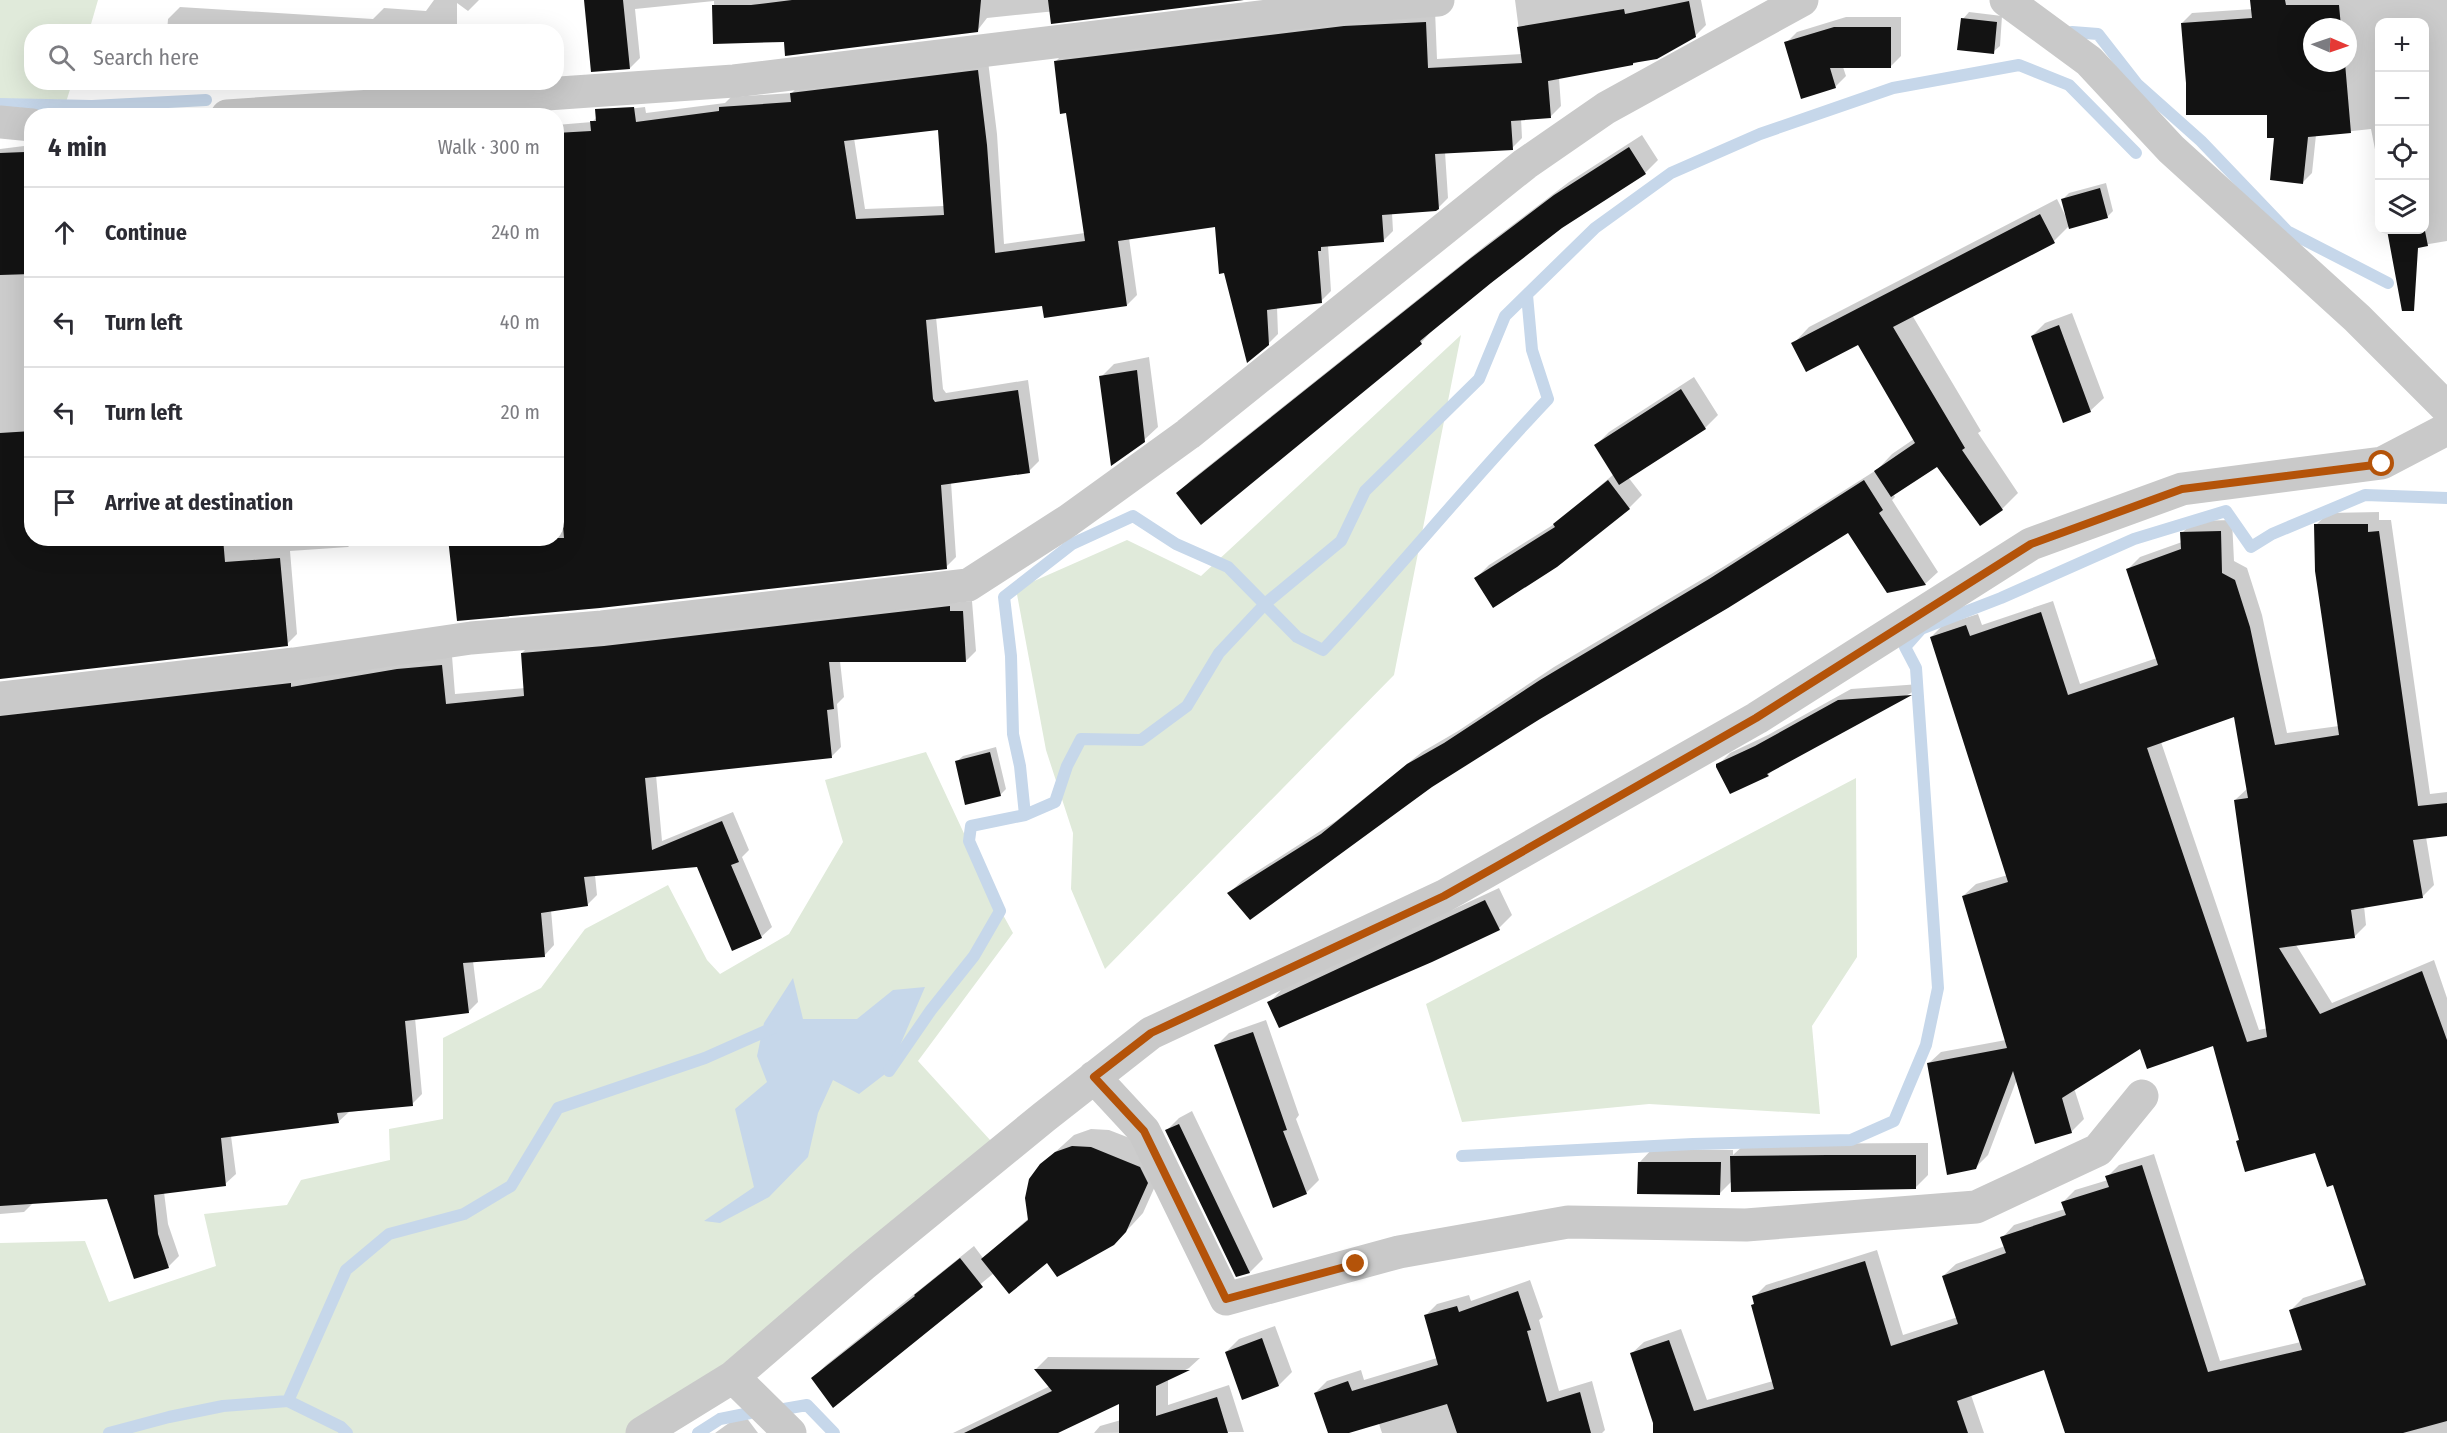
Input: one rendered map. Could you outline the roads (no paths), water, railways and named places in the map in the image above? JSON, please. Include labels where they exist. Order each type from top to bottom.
[{"type":"street","points":[[343,108],[734,81],[1332,9],[1438,0]]},
{"type":"street","points":[[0,698],[274,667],[471,638],[602,627],[968,585],[1069,520],[1188,434],[1525,164],[1606,108],[1802,0]]},
{"type":"street","points":[[2006,0],[2090,61],[2171,149],[2357,318],[2447,408]]},
{"type":"street","points":[[0,122],[24,124]]},
{"type":"street","points":[[642,1433],[733,1377],[872,1258],[1151,1033],[1444,896],[1756,718],[2031,544],[2182,489],[2382,464],[2447,429]]},
{"type":"street","points":[[1094,1077],[1144,1131],[1226,1299],[1399,1252],[1568,1222],[1746,1225],[1977,1207],[2098,1150],[2142,1096]]},
{"type":"street","points":[[733,1377],[790,1433]]},
{"type":"water","points":[[793,978],[803,1019],[857,1019],[893,990],[925,987],[889,1071],[859,1094],[833,1080],[818,1113],[808,1157],[769,1197],[720,1223],[704,1221],[754,1187],[735,1109],[767,1082],[757,1056],[764,1023]]},
{"type":"waterway","points":[[2072,32],[2098,34],[2137,84],[2201,141],[2287,231],[2388,283]]},
{"type":"waterway","points":[[889,1071],[931,1010],[974,956],[1000,911],[969,841],[971,826],[1025,815],[1055,802],[1067,766],[1081,739],[1141,740],[1187,706],[1219,653],[1266,603],[1341,541],[1365,491],[1479,379],[1505,316],[1595,228],[1671,173],[1760,134],[1893,88],[2019,65],[2069,85],[2136,153]]},
{"type":"waterway","points":[[0,104],[92,106],[206,100]]},
{"type":"waterway","points":[[1025,815],[1020,766],[1013,734],[1011,656],[1004,597],[1072,544],[1133,516],[1176,544],[1228,567],[1297,637],[1323,650],[1548,399],[1532,350],[1527,295]]},
{"type":"waterway","points":[[1462,1156],[1693,1144],[1851,1140],[1894,1121],[1926,1045],[1938,988],[1916,668],[1905,647],[1921,629],[2001,598],[2134,539],[2226,511],[2251,547],[2272,534],[2365,495],[2447,498]]},
{"type":"waterway","points":[[109,1433],[223,1406],[288,1401],[346,1270],[389,1234],[464,1214],[511,1186],[558,1108],[705,1058],[775,1027]]},
{"type":"waterway","points":[[288,1401],[341,1427],[347,1433]]},
{"type":"waterway","points":[[784,1409],[807,1405],[834,1433]]},
{"type":"waterway","points":[[698,1433],[720,1419],[750,1413]]}]
